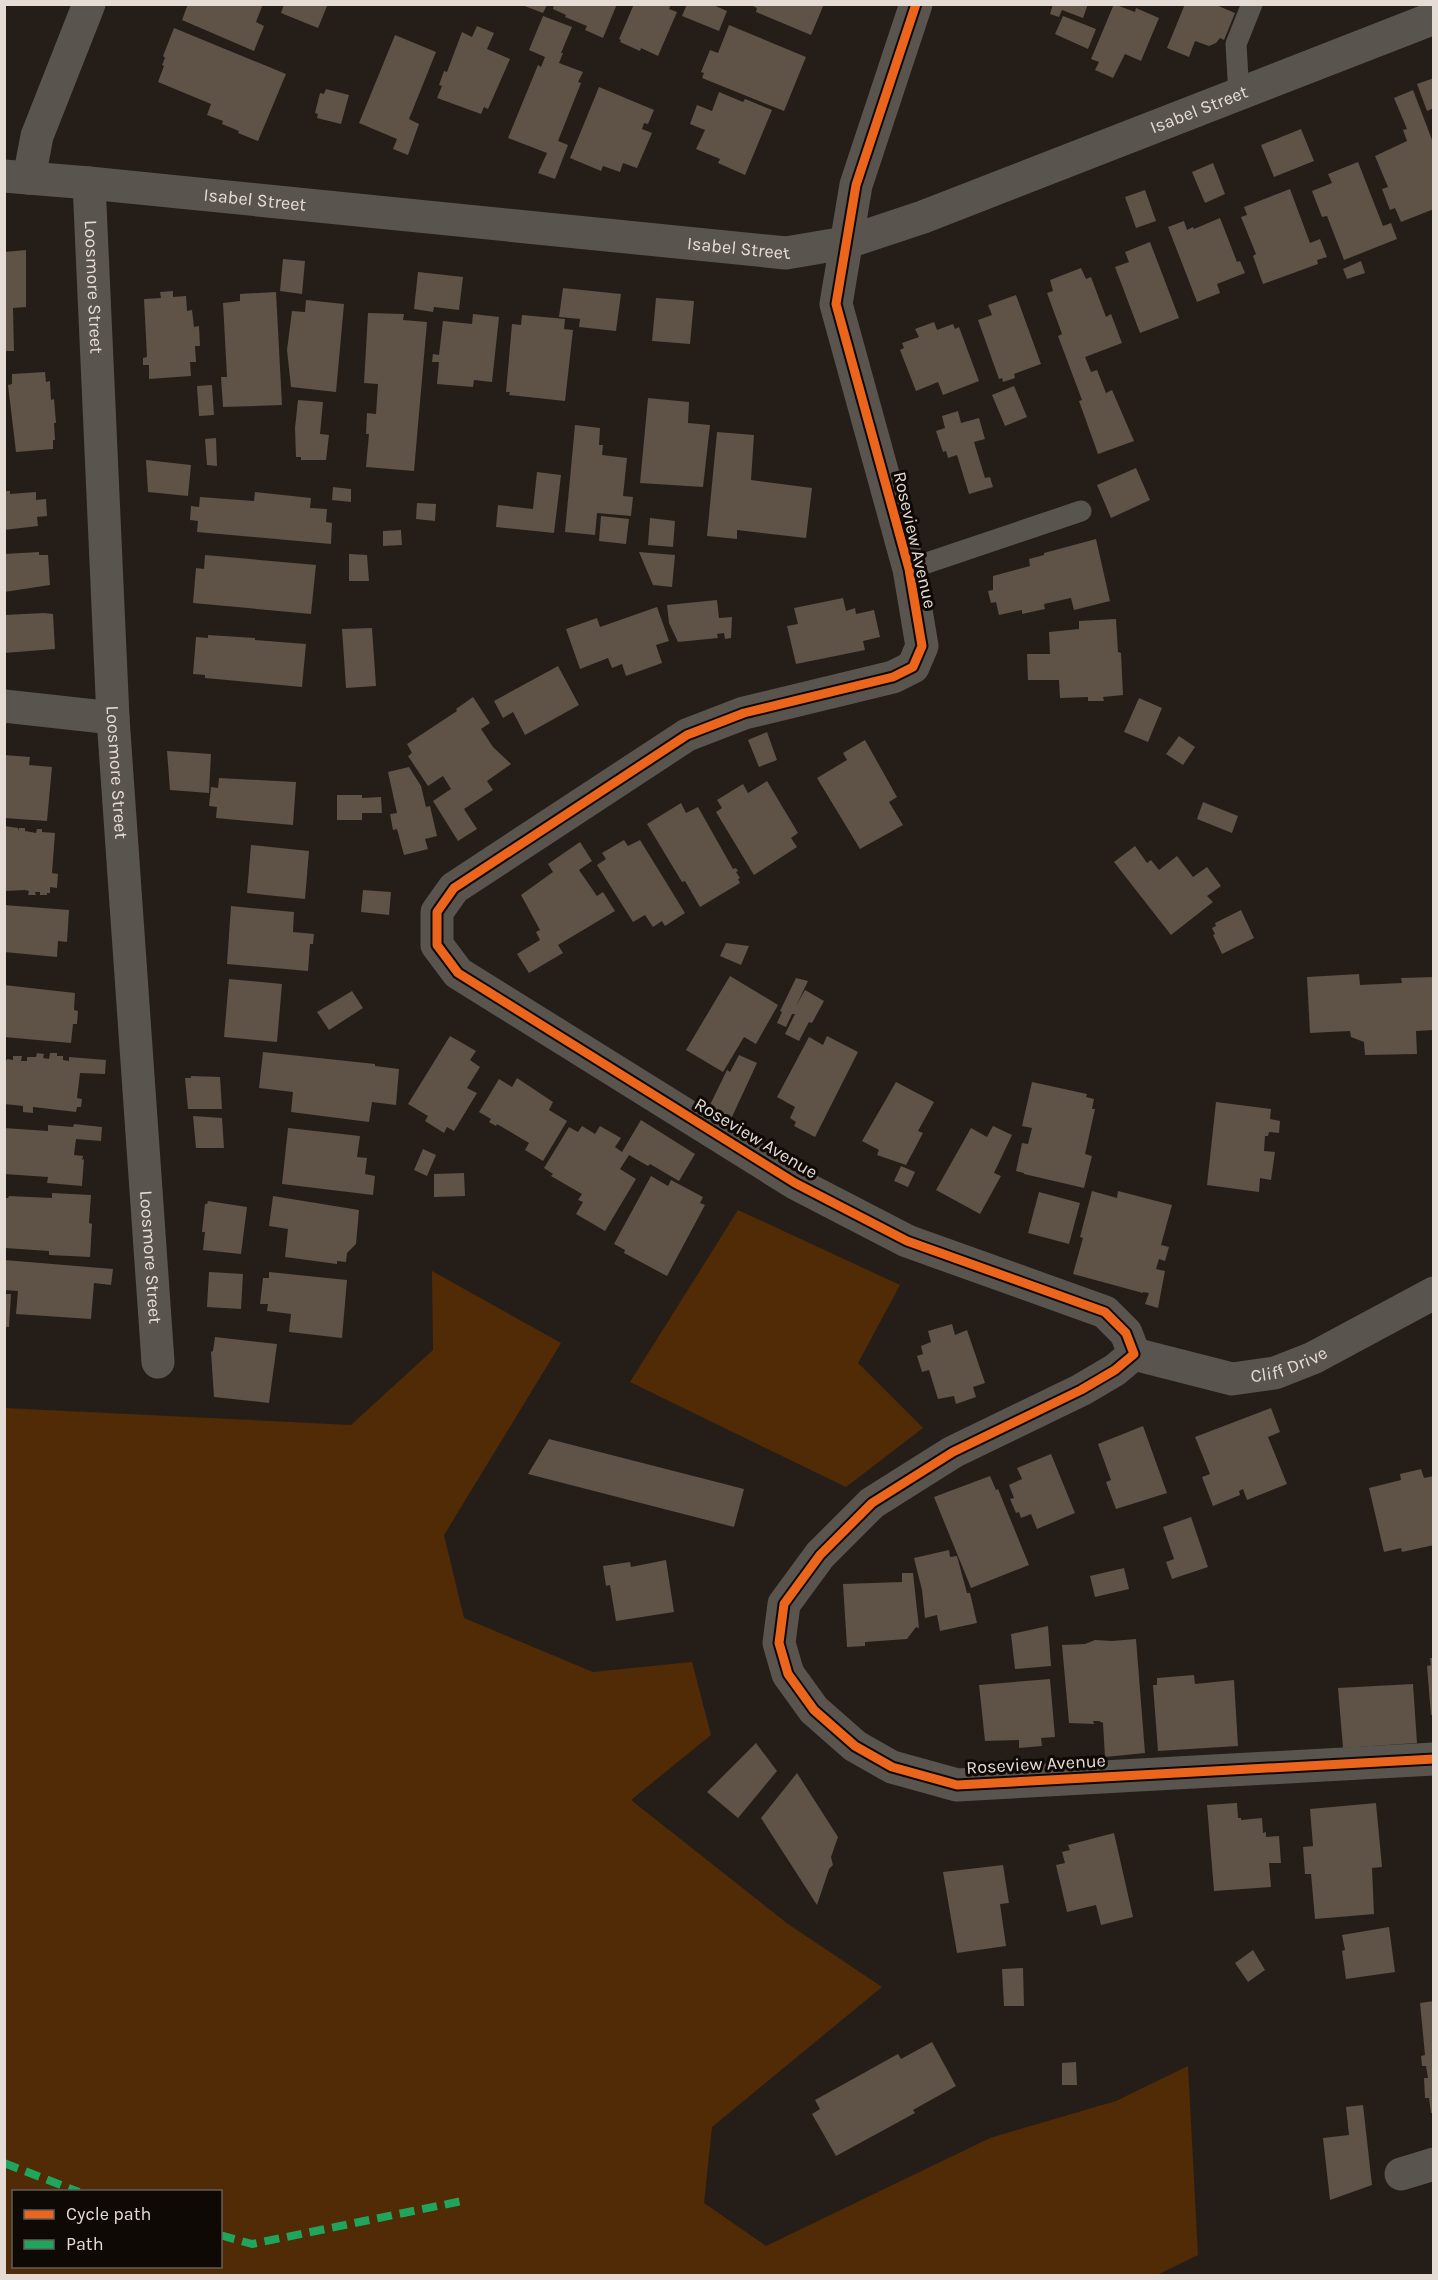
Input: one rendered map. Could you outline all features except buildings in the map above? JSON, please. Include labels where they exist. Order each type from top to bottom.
[{"type":"street","points":[[17,177],[37,135],[89,4]]},
{"type":"street","name":"Roseview Avenue","points":[[916,4],[856,185],[836,304],[909,569],[922,646],[913,667],[893,678],[744,713],[687,735],[454,888],[437,912],[437,945],[458,973],[795,1183],[907,1240],[1104,1312],[1126,1333],[1134,1354],[1115,1370],[1081,1390],[953,1452],[872,1503],[820,1555],[784,1604],[779,1643],[788,1674],[814,1710],[855,1746],[892,1767],[957,1785],[1434,1759]]},
{"type":"street","name":"Isabel Street","points":[[17,177],[786,254],[845,243],[923,217],[1434,18]]},
{"type":"street","name":"Loosmore Street","points":[[89,183],[113,718],[158,1362]]},
{"type":"street","points":[[4,706],[113,718]]},
{"type":"street","name":"Cliff Drive","points":[[1134,1354],[1232,1379],[1275,1373],[1313,1358],[1434,1293]]},
{"type":"street","points":[[1401,2174],[1434,2164]]},
{"type":"lane","points":[[1239,94],[1236,44],[1252,4]]},
{"type":"lane","points":[[909,569],[1081,511]]},
{"type":"shaded area","points":[[738,1210],[900,1285],[858,1363],[923,1428],[846,1487],[630,1382]]},
{"type":"shaded area","points":[[432,1271],[561,1343],[444,1535],[464,1618],[593,1672],[692,1662],[711,1735],[631,1800],[788,1924],[882,1987],[712,2127],[704,2203],[766,2246],[990,2138],[1116,2101],[1188,2066],[1198,2255],[1155,2276],[5,2275],[5,1408],[351,1425],[433,1350]]},
{"type":"marked path","points":[[4,2163],[74,2190]]},
{"type":"marked path","points":[[222,2236],[252,2244],[467,2200]]},
{"type":"cycle path","points":[[916,4],[856,185],[836,304],[909,569],[922,646],[913,667],[893,677],[744,713],[687,735],[454,888],[437,912],[437,945],[458,973],[795,1183],[907,1241],[1105,1312],[1126,1333],[1134,1354],[1115,1370],[1081,1390],[953,1452],[872,1503],[820,1555],[784,1604],[779,1643],[788,1674],[814,1710],[855,1746],[892,1767],[957,1785],[1434,1759]]}]
